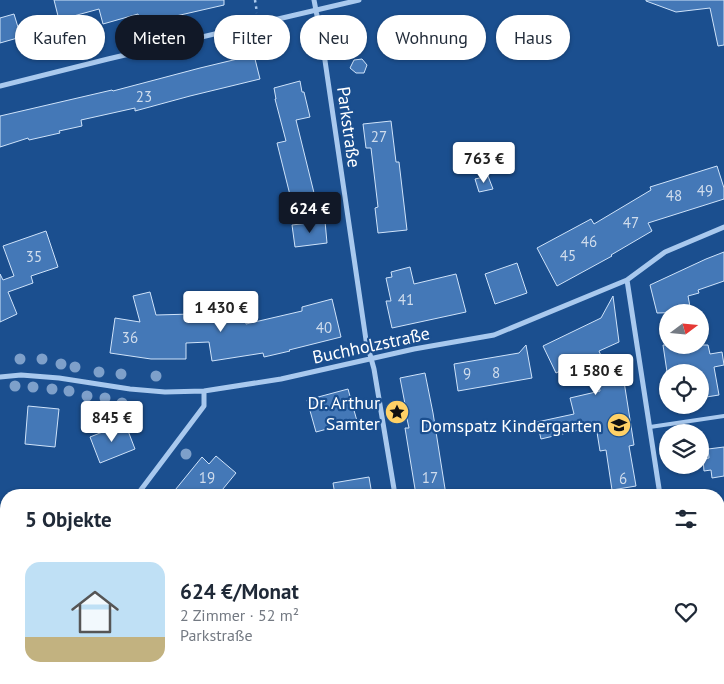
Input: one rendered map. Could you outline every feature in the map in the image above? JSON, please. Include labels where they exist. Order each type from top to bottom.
[{"type":"street","name":"Parkstraße","points":[[314,0],[323,47],[366,340],[374,369],[394,489]]},
{"type":"street","points":[[0,86],[359,0]]},
{"type":"street","name":"Buchholzstraße","points":[[0,377],[21,375],[58,378],[164,392],[204,391],[281,378],[414,349],[494,335],[627,280],[665,252],[724,228]]},
{"type":"street","points":[[627,280],[659,489]]},
{"type":"street","points":[[142,489],[204,406],[204,391]]},
{"type":"lane","points":[[650,427],[724,416]]},
{"type":"building","points":[[54,0],[224,0],[224,5],[180,15],[115,15],[115,21],[105,23],[105,15],[101,15],[99,9],[77,15],[58,15]]},
{"type":"building","points":[[646,0],[724,0],[724,45],[718,46],[710,8],[676,12]]},
{"type":"building","points":[[14,14],[15,39],[0,43],[0,18]]},
{"type":"building","points":[[233,60],[255,60],[260,79],[135,111],[135,108],[81,120],[82,126],[29,140],[28,138],[0,147],[0,116],[113,91]]},
{"type":"building","points":[[354,60],[363,60],[367,65],[364,73],[356,73],[350,68]]},
{"type":"building","points":[[300,81],[310,117],[296,120],[315,197],[292,203],[277,143],[286,141],[274,88]]},
{"type":"building","points":[[391,121],[396,162],[399,162],[407,230],[378,233],[375,208],[378,207],[371,148],[366,148],[363,124]]},
{"type":"building","points":[[717,166],[724,188],[724,199],[648,223],[652,231],[612,256],[557,286],[537,248],[591,219],[594,224],[651,190],[650,187]]},
{"type":"building","points":[[488,176],[493,189],[479,192],[475,179]]},
{"type":"building","points":[[325,221],[327,243],[295,247],[292,225]]},
{"type":"building","points":[[46,231],[58,267],[31,276],[33,283],[8,292],[17,314],[0,322],[0,274],[3,280],[14,276],[3,246]]},
{"type":"building","points":[[724,252],[724,281],[698,290],[699,293],[688,296],[690,304],[659,304],[659,313],[657,313],[650,285]]},
{"type":"building","points":[[517,263],[527,293],[495,304],[485,274]]},
{"type":"building","points":[[410,267],[414,284],[456,274],[466,312],[392,328],[386,301],[391,301],[386,278],[392,277],[391,272]]},
{"type":"building","points":[[150,292],[156,315],[192,314],[192,321],[235,314],[236,319],[245,318],[246,324],[302,311],[302,307],[332,299],[341,337],[264,357],[263,353],[212,361],[209,342],[186,343],[186,359],[151,359],[110,353],[115,318],[140,322],[133,296]]},
{"type":"building","points":[[613,296],[619,342],[599,351],[610,377],[623,375],[634,445],[629,446],[636,486],[618,489],[612,489],[606,450],[600,451],[596,426],[541,439],[537,422],[574,414],[570,398],[600,391],[595,361],[578,370],[575,364],[556,373],[543,346],[601,318]]},
{"type":"building","points":[[526,345],[532,378],[458,391],[454,364],[519,353]]},
{"type":"building","points":[[709,350],[710,354],[722,352],[724,365],[714,367],[719,395],[709,397],[709,364],[666,364],[664,354],[709,354]]},
{"type":"building","points":[[425,373],[445,489],[415,489],[405,428],[409,428],[400,378]]},
{"type":"building","points":[[348,389],[357,421],[316,432],[307,400]]},
{"type":"building","points":[[28,406],[59,409],[55,447],[25,444]]},
{"type":"building","points":[[125,423],[135,449],[100,463],[90,437]]},
{"type":"building","points":[[724,447],[724,476],[712,478],[711,470],[709,470],[709,449]]},
{"type":"building","points":[[216,456],[236,473],[223,489],[176,489],[202,457],[209,464]]},
{"type":"building","points":[[369,477],[371,489],[334,489],[333,483]]},
{"type":"place","name":"Dr. Arthur Samter","points":[[397,412]]},
{"type":"place","name":"Domspatz Kindergarten","points":[[619,425]]}]
